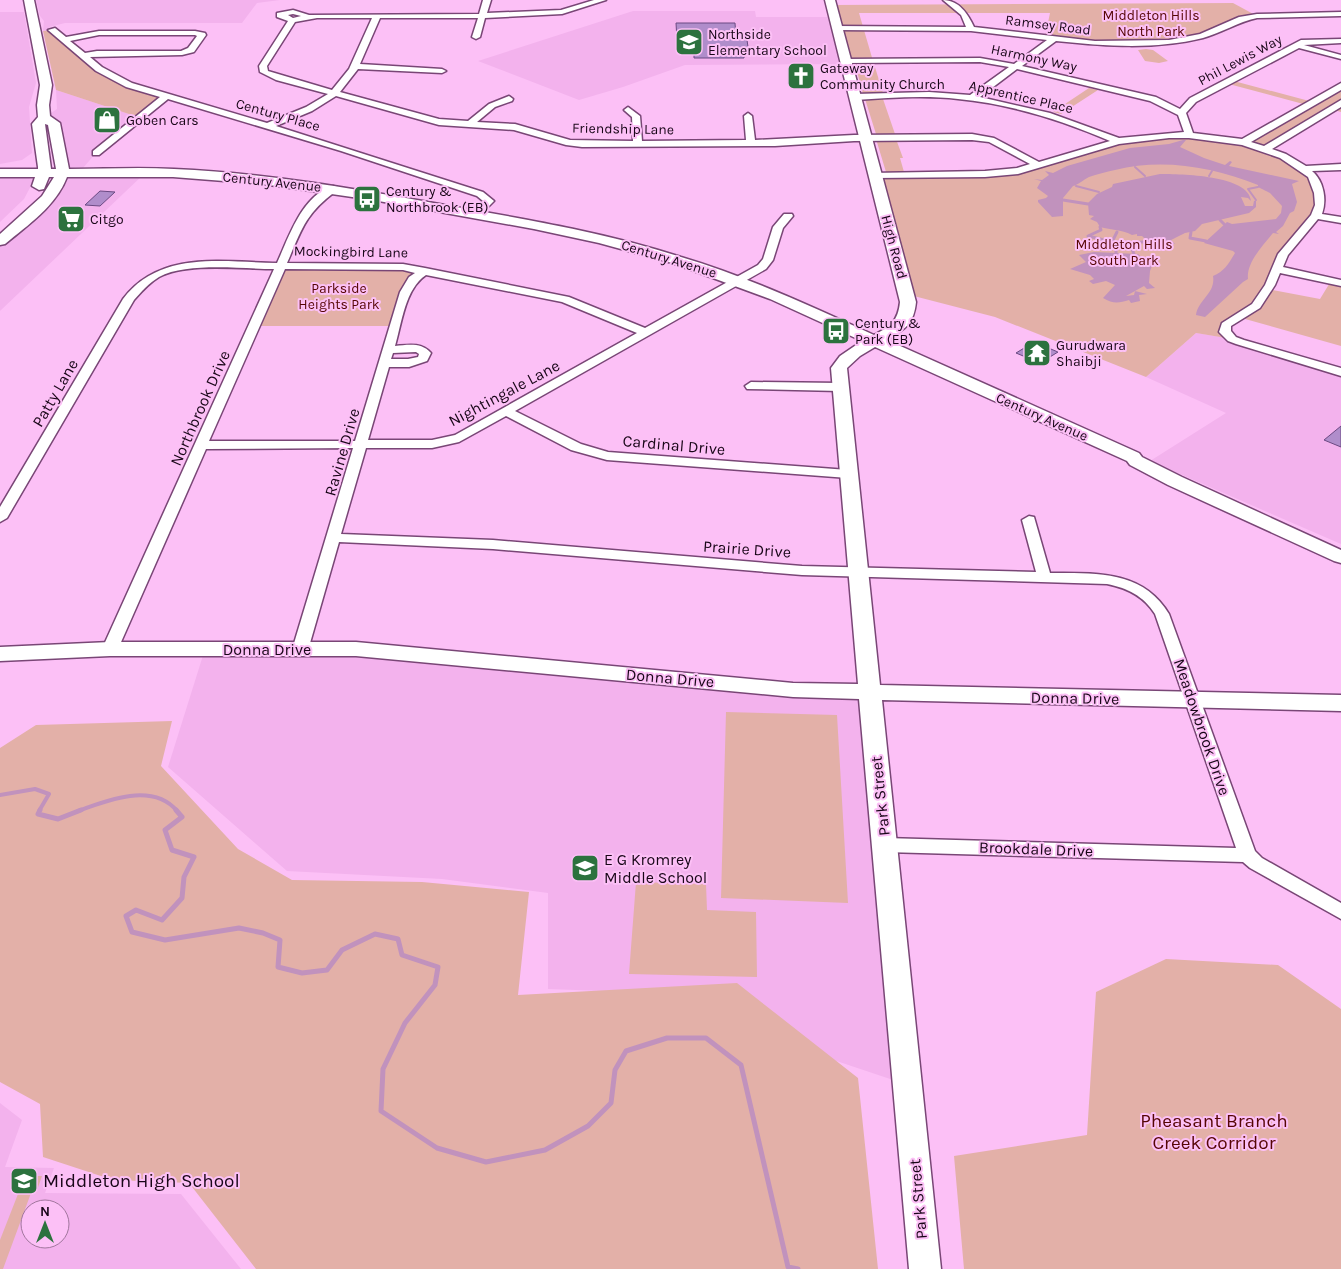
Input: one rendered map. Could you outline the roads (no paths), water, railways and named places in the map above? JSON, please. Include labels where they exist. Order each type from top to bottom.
[{"type":"street","points":[[0,228],[32,198],[45,171],[38,126],[44,118],[43,105],[46,85],[29,0]]},
{"type":"street","points":[[476,37],[487,0]]},
{"type":"street","points":[[578,0],[588,4]]},
{"type":"street","points":[[308,16],[293,12],[280,15],[292,20],[308,16],[483,16],[554,13],[602,0]]},
{"type":"street","name":"High Road","points":[[830,0],[908,302],[907,313],[900,324],[873,340]]},
{"type":"street","points":[[947,0],[964,14],[971,29]]},
{"type":"street","name":"Ramsey Road","points":[[837,28],[971,29],[1095,43],[1169,42],[1202,36],[1242,19],[1256,16],[1341,14]]},
{"type":"street","points":[[268,126],[319,103],[334,93],[351,74],[377,16]]},
{"type":"street","name":"Friendship Lane","points":[[292,20],[278,39],[262,68],[264,72],[283,79],[439,122],[515,127],[576,144],[751,143],[865,137]]},
{"type":"street","name":"Century Place","points":[[52,30],[98,69],[129,85],[353,152],[480,194],[489,201],[476,214]]},
{"type":"street","points":[[64,40],[99,33],[195,33],[202,35],[191,50],[182,53],[97,54],[82,56]]},
{"type":"street","points":[[972,98],[1055,38]]},
{"type":"street","name":"Phil Lewis Way","points":[[1181,113],[1193,100],[1304,42],[1341,42]]},
{"type":"street","points":[[1296,46],[1341,57]]},
{"type":"street","name":"Harmony Way","points":[[846,62],[980,60],[1016,66],[1152,99],[1181,113]]},
{"type":"street","points":[[355,66],[442,71]]},
{"type":"street","points":[[1244,142],[1341,86]]},
{"type":"street","name":"Apprentice Place","points":[[855,97],[946,96],[972,98],[1060,118],[1118,141]]},
{"type":"street","points":[[96,153],[165,97]]},
{"type":"street","points":[[469,125],[487,107],[496,102],[509,99]]},
{"type":"street","points":[[1152,99],[1193,100]]},
{"type":"street","points":[[1266,149],[1341,103]]},
{"type":"street","points":[[628,110],[636,116],[638,144]]},
{"type":"street","points":[[1181,113],[1184,117],[1188,135]]},
{"type":"street","points":[[748,116],[751,143]]},
{"type":"street","points":[[0,241],[45,201],[63,171],[54,123],[44,118]]},
{"type":"street","points":[[875,175],[985,174],[1018,171],[1118,141],[1188,135],[1244,142],[1283,156],[1305,169],[1312,176],[1320,193],[1320,206],[1316,216],[1283,254],[1270,285],[1256,306],[1226,325],[1225,332],[1232,339],[1240,342],[1341,372]]},
{"type":"street","points":[[865,137],[972,137],[984,139],[1007,148],[1037,164]]},
{"type":"street","points":[[2,169],[29,159],[42,150]]},
{"type":"street","points":[[1305,169],[1341,166]]},
{"type":"street","name":"Century Avenue","points":[[2,169],[173,173],[262,180],[333,189],[476,214],[561,230],[628,246],[738,281],[1133,457],[1140,457],[1178,472],[1341,544]]},
{"type":"street","name":"Northbrook Drive","points":[[110,649],[303,216],[318,200],[333,189]]},
{"type":"street","name":"Nightingale Lane","points":[[202,445],[432,444],[459,438],[762,267],[768,260],[778,227],[788,216]]},
{"type":"street","points":[[1316,216],[1341,220]]},
{"type":"street","name":"Mockingbird Lane","points":[[140,286],[154,275],[187,266],[399,266],[565,300],[646,333]]},
{"type":"street","points":[[1276,269],[1341,283]]},
{"type":"street","name":"Ravine Drive","points":[[300,650],[405,292],[413,279],[425,271]]},
{"type":"street","name":"Patty Lane","points":[[0,518],[129,299],[140,286]]},
{"type":"street","name":"Park Street","points":[[873,340],[844,360],[839,368],[840,387],[925,1269]]},
{"type":"street","points":[[384,363],[416,362],[423,359],[424,356],[424,353],[419,349],[388,350]]},
{"type":"street","points":[[752,386],[840,387]]},
{"type":"street","name":"Cardinal Drive","points":[[507,412],[576,447],[607,456],[848,474]]},
{"type":"street","name":"Century Avenue","points":[[1133,457],[1136,461],[1175,481],[1341,557]]},
{"type":"street","points":[[1029,520],[1044,576]]},
{"type":"street","name":"Prairie Drive","points":[[333,538],[395,537],[759,568],[1108,579],[1129,585],[1146,594],[1154,601]]},
{"type":"street","name":"Meadowbrook Drive","points":[[1154,601],[1162,614],[1247,855]]},
{"type":"street","name":"Donna Drive","points":[[0,654],[110,649],[356,649],[794,690],[1192,701],[1341,703]]},
{"type":"street","name":"Brookdale Drive","points":[[885,845],[1247,855]]},
{"type":"street","points":[[1247,855],[1256,863],[1341,912]]},
{"type":"waterway","points":[[1135,167],[1145,176]]},
{"type":"waterway","points":[[1209,176],[1212,171]]},
{"type":"waterway","points":[[1076,186],[1099,192]]},
{"type":"waterway","points":[[1256,200],[1248,189],[1258,187]]},
{"type":"waterway","points":[[1066,200],[1063,200],[1088,204]]},
{"type":"waterway","points":[[1220,220],[1224,224]]},
{"type":"waterway","points":[[1100,227],[1101,230],[1088,236],[1112,242]]},
{"type":"waterway","points":[[1112,242],[1117,232]]},
{"type":"waterway","points":[[1191,232],[1190,238],[1206,241]]},
{"type":"waterway","points":[[1112,242],[1116,243],[1116,254]]},
{"type":"waterway","points":[[1134,254],[1131,247],[1141,242],[1148,242]]},
{"type":"waterway","points":[[0,795],[35,789],[49,794],[39,811]]},
{"type":"waterway","points":[[78,811],[102,802],[143,795],[167,802],[176,810]]},
{"type":"waterway","points":[[40,810],[38,814],[58,819],[81,810]]},
{"type":"waterway","points":[[176,810],[182,817],[165,830],[172,850],[194,857],[184,877],[182,898],[162,920],[136,910],[126,916],[132,932],[165,940],[239,928],[263,933],[280,940],[278,967],[302,973],[327,970],[342,950],[375,934],[398,939],[402,955],[438,967],[435,985],[405,1023],[383,1069],[381,1111],[437,1148],[486,1162],[545,1150],[588,1126],[611,1103],[615,1070],[626,1051],[667,1038],[706,1038],[741,1065],[788,1267],[798,1269]]},
{"type":"place","name":"Northside Elementary School","points":[[689,42]]},
{"type":"place","name":"Gateway Community Church","points":[[801,76]]},
{"type":"place","name":"Goben Cars","points":[[107,120]]},
{"type":"place","name":"Century & Northbrook (EB)","points":[[367,199]]},
{"type":"place","name":"Citgo","points":[[71,219]]},
{"type":"place","name":"Century & Park (EB)","points":[[836,331]]},
{"type":"place","name":"Gurudwara Shaibji","points":[[1037,353]]},
{"type":"place","name":"E G Kromrey Middle School","points":[[585,868]]},
{"type":"place","name":"Middleton High School","points":[[24,1181]]},
{"type":"park label","name":"Middleton Hills North Park","points":[[1151,24]]},
{"type":"park label","name":"Middleton Hills South Park","points":[[1124,252]]},
{"type":"park label","name":"Parkside Heights Park","points":[[339,296]]},
{"type":"park label","name":"Pheasant Branch Creek Corridor","points":[[1214,1132]]}]
